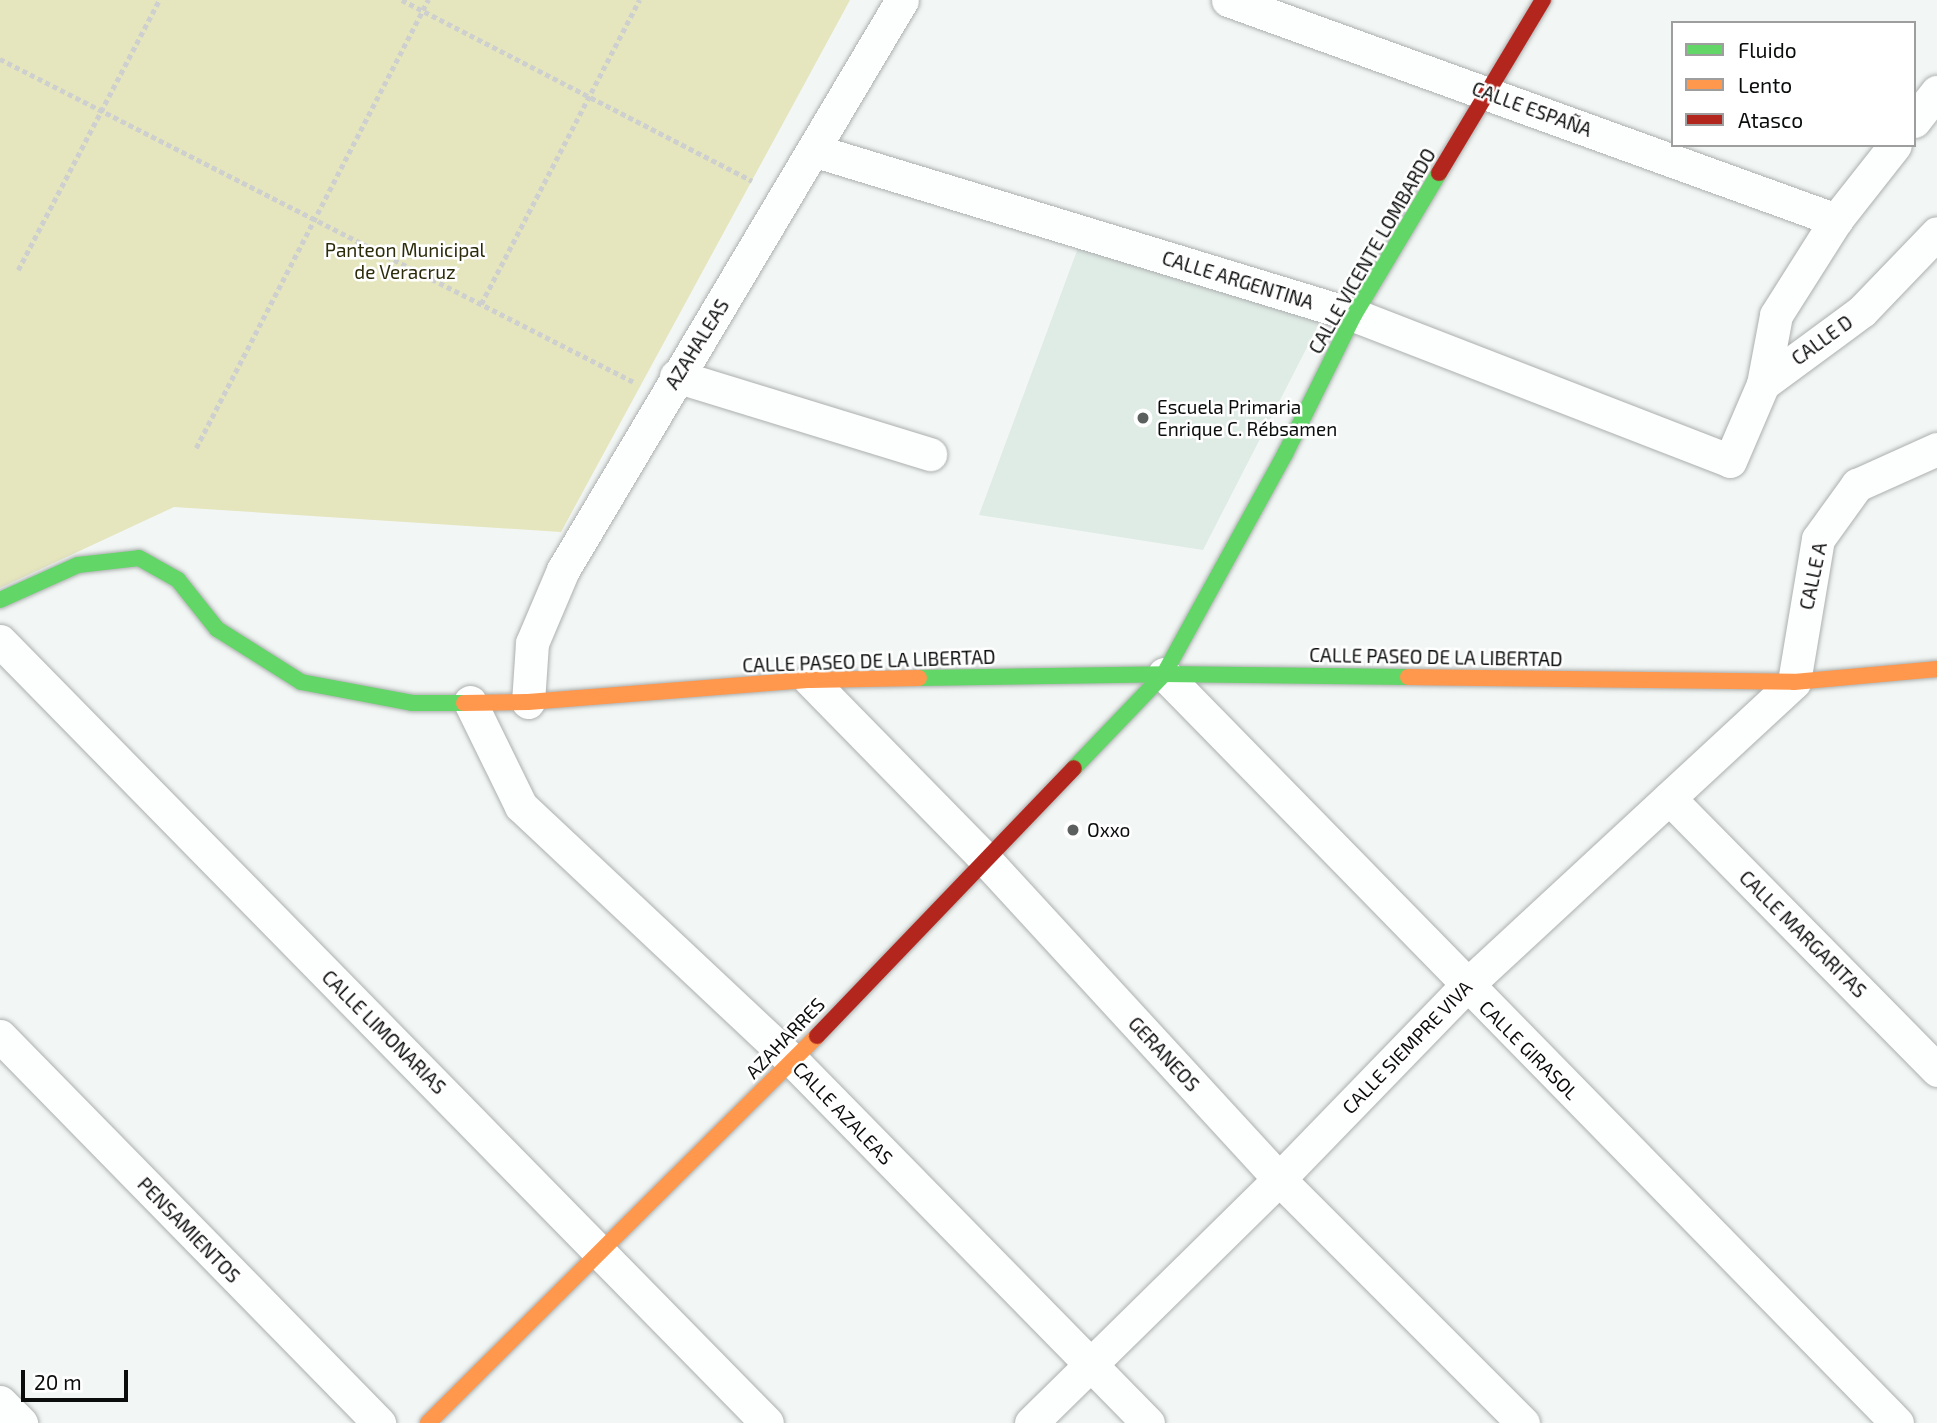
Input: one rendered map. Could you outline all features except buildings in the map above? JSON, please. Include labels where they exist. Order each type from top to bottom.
[{"type":"street","name":"AZAHALEAS","points":[[528,702],[532,643],[563,570],[676,376],[816,151],[902,0]]},
{"type":"street","name":"CALLE ESPAÑA","points":[[1228,0],[1489,92],[1836,220]]},
{"type":"street","name":"CALLE VICENTE LOMBARDO","points":[[1164,674],[1286,454],[1354,315],[1543,0]]},
{"type":"street","points":[[1916,118],[1937,92]]},
{"type":"street","points":[[1763,384],[1776,315],[1836,220],[1893,147]]},
{"type":"street","name":"CALLE ARGENTINA","points":[[816,151],[1354,315],[1730,461],[1763,384]]},
{"type":"street","name":"CALLE D","points":[[1763,384],[1862,312],[1937,233]]},
{"type":"street","points":[[676,376],[930,454]]},
{"type":"street","name":"CALLE A","points":[[1794,682],[1818,539],[1857,485],[1937,449]]},
{"type":"street","name":"CALLE PASEO DE LA LIBERTAD","points":[[0,600],[78,565],[139,558],[178,580],[217,629],[301,682],[412,703],[528,702],[810,680],[1164,674],[1794,682],[1936,671]]},
{"type":"street","name":"CALLE LIMONARIAS","points":[[0,641],[767,1423]]},
{"type":"street","name":"AZAHARRES","points":[[428,1423],[793,1061],[1164,674]]},
{"type":"street","name":"CALLE GIRASOL","points":[[1164,674],[1466,986],[1897,1423]]},
{"type":"street","name":"GERANEOS","points":[[810,680],[985,859],[1279,1179],[1523,1423]]},
{"type":"street","name":"CALLE SIEMPRE VIVA","points":[[1031,1423],[1279,1179],[1466,986],[1794,682]]},
{"type":"street","name":"CALLE AZALEAS","points":[[470,702],[521,806],[793,1061],[1148,1423]]},
{"type":"street","name":"CALLE MARGARITAS","points":[[1669,799],[1937,1070]]},
{"type":"street","name":"PENSAMIENTOS","points":[[0,1036],[379,1423]]},
{"type":"street","points":[[0,1402],[21,1423]]},
{"type":"path","points":[[18,270],[159,0]]},
{"type":"path","points":[[402,0],[752,181]]},
{"type":"path","points":[[196,448],[428,0]]},
{"type":"path","points":[[481,304],[639,0]]},
{"type":"path","points":[[0,59],[641,385]]},
{"type":"shaded area","name":"Escuela Primaria Enrique C. Rébsamen","points":[[1078,248],[1320,322],[1203,550],[979,515]]},
{"type":"green space","name":"Panteon Municipal de Veracruz","points":[[0,0],[850,0],[561,532],[174,507],[0,588]]},
{"type":"traffic: fast","points":[[1074,768],[1164,674],[1285,454],[1354,315],[1439,173]]},
{"type":"traffic: fast","points":[[0,600],[78,565],[139,558],[178,580],[217,629],[301,682],[412,703],[464,703]]},
{"type":"traffic: fast","points":[[919,678],[1164,674],[1408,677]]},
{"type":"traffic: slow","points":[[1408,677],[1794,682],[1937,669]]},
{"type":"traffic: slow","points":[[464,703],[528,702],[810,680],[919,678]]},
{"type":"traffic: slow","points":[[428,1423],[817,1036]]},
{"type":"traffic: jam","points":[[1439,173],[1543,0]]},
{"type":"traffic: jam","points":[[817,1036],[1074,768]]},
{"type":"place","name":"Escuela Primaria Enrique C. Rébsamen","points":[[1143,418]]},
{"type":"place","name":"Oxxo","points":[[1073,830]]}]
